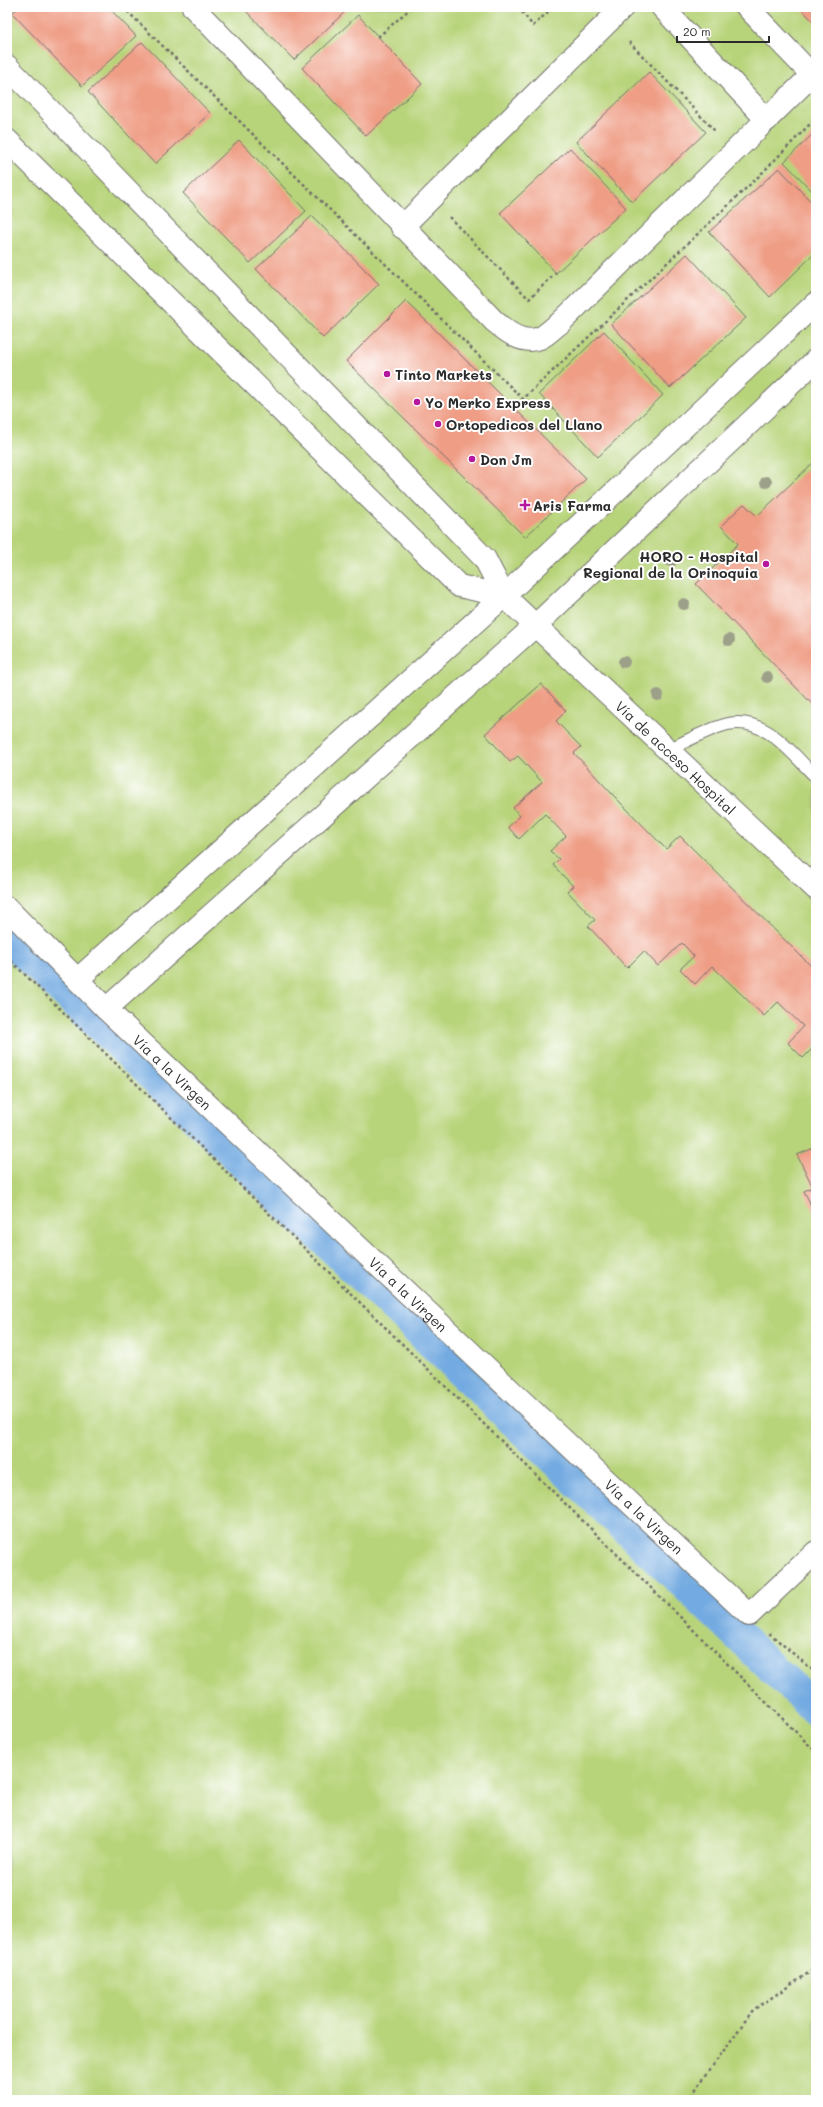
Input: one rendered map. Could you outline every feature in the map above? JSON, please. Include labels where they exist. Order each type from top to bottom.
[{"type":"street","points":[[193,7],[402,227],[494,321],[510,334],[526,340],[540,338],[560,323],[814,73],[747,7]]},
{"type":"street","points":[[662,7],[767,120]]},
{"type":"street","points":[[402,227],[616,14]]},
{"type":"street","points":[[7,66],[485,559],[504,596]]},
{"type":"street","points":[[7,140],[459,586],[504,596]]},
{"type":"street","points":[[78,979],[504,596],[816,302]]},
{"type":"street","points":[[106,1009],[536,625],[816,360]]},
{"type":"street","name":"Vía de acceso Hospital","points":[[504,596],[816,889]]},
{"type":"street","name":"Vía a la Virgen","points":[[7,908],[106,1009],[749,1616]]},
{"type":"street","points":[[749,1616],[816,1552]]},
{"type":"lane","points":[[668,750],[727,724],[741,722],[761,727],[772,734],[816,777]]},
{"type":"path","points":[[123,7],[345,227],[523,399],[759,176],[816,118]]},
{"type":"path","points":[[378,37],[412,7]]},
{"type":"path","points":[[518,7],[533,26],[553,7]]},
{"type":"path","points":[[616,14],[629,42],[759,176]]},
{"type":"path","points":[[624,47],[629,42]]},
{"type":"path","points":[[455,211],[449,217],[529,299],[556,273]]},
{"type":"path","points":[[7,957],[630,1567],[816,1752]]},
{"type":"path","points":[[749,1616],[816,1672]]},
{"type":"path","points":[[688,2100],[753,2010],[816,1968]]},
{"type":"green space","points":[[7,7],[816,7],[816,2100],[7,2100]]},
{"type":"building","points":[[19,7],[108,7],[136,36],[82,86],[12,13]]},
{"type":"building","points":[[242,7],[350,7],[294,60]]},
{"type":"building","points":[[799,7],[816,7],[816,24]]},
{"type":"building","points":[[358,15],[422,84],[366,136],[302,68]]},
{"type":"building","points":[[142,42],[210,113],[155,164],[88,92]]},
{"type":"building","points":[[649,72],[706,132],[632,202],[576,142]]},
{"type":"building","points":[[816,131],[816,195],[784,162]]},
{"type":"building","points":[[239,140],[306,211],[250,263],[183,193]]},
{"type":"building","points":[[570,148],[626,208],[556,273],[500,213]]},
{"type":"building","points":[[779,168],[816,207],[816,252],[770,297],[709,232]]},
{"type":"building","points":[[312,216],[379,284],[323,338],[256,269]]},
{"type":"building","points":[[687,254],[746,318],[670,388],[611,324]]},
{"type":"building","points":[[406,301],[586,479],[525,537],[346,361]]},
{"type":"building","points":[[604,331],[663,395],[598,457],[539,394]]},
{"type":"building","name":"HORO - Hospital Regional de la Orinoquia","points":[[816,460],[816,708],[696,584],[738,544],[721,526],[744,504],[757,516]]},
{"type":"building","points":[[541,684],[566,711],[556,721],[581,747],[574,753],[613,795],[666,849],[680,836],[816,971],[816,1045],[803,1058],[788,1043],[803,1026],[778,1002],[764,1016],[712,966],[695,984],[680,969],[694,956],[682,943],[658,966],[644,951],[627,968],[588,926],[595,920],[567,891],[573,886],[553,865],[559,859],[550,851],[566,836],[545,814],[519,839],[508,827],[520,816],[513,808],[542,782],[518,756],[510,762],[485,734]]},
{"type":"building","points":[[816,1147],[816,1215],[804,1191],[813,1187],[797,1155]]},
{"type":"waterway","points":[[7,937],[816,1710]]},
{"type":"place","name":"Tinto Markets","points":[[387,374]]},
{"type":"place","name":"Yo Merko Express","points":[[417,402]]},
{"type":"place","name":"Ortopedicos del Llano","points":[[438,424]]},
{"type":"place","name":"Don Jm","points":[[472,459]]},
{"type":"place","name":"Aris Farma","points":[[525,505]]},
{"type":"place","name":"HORO - Hospital Regional de la Orinoquia","points":[[766,564]]}]
